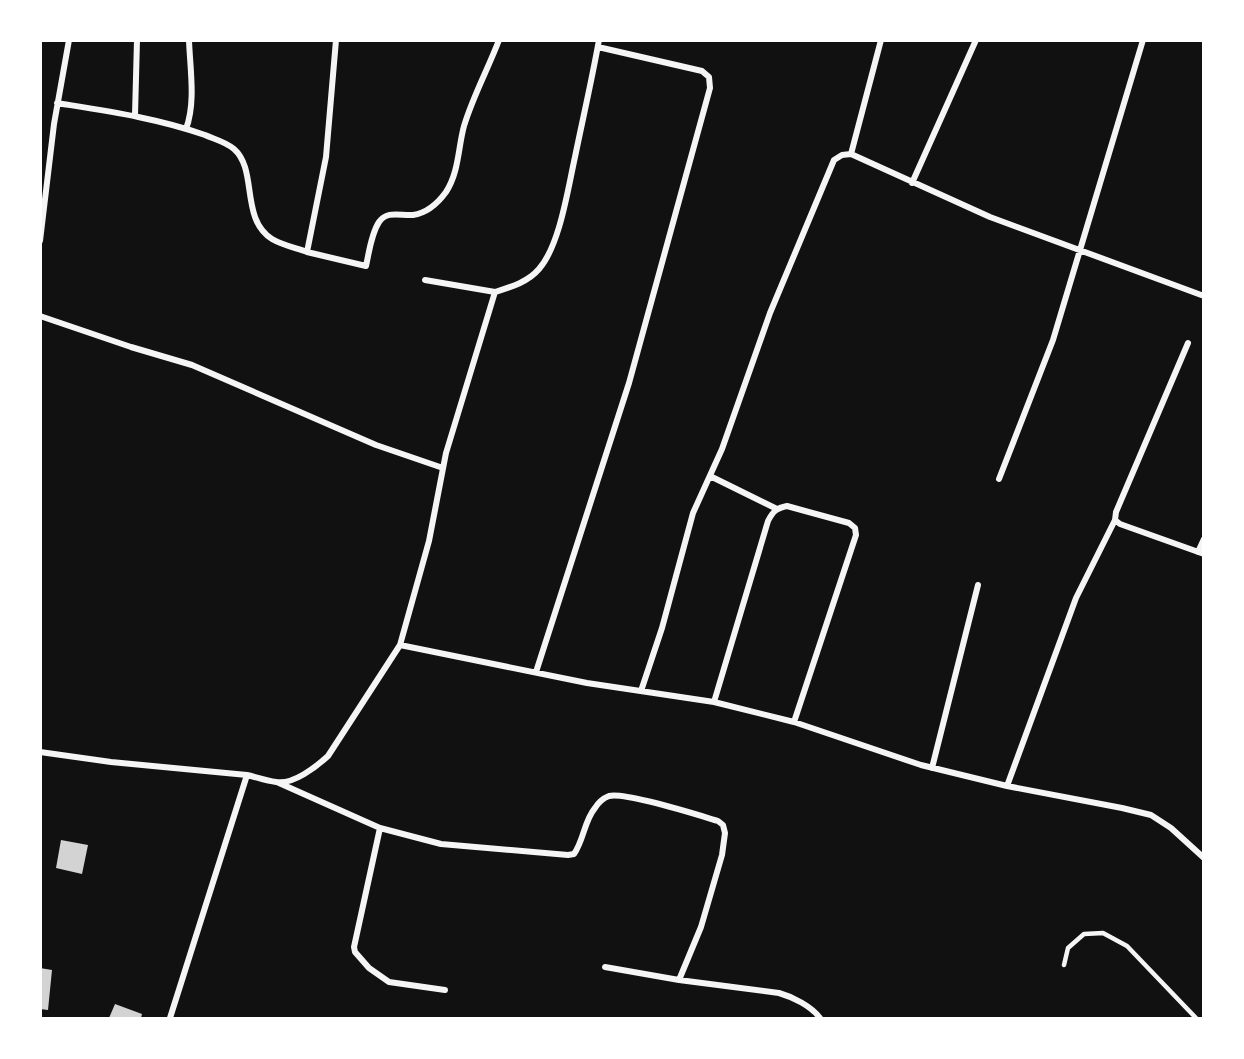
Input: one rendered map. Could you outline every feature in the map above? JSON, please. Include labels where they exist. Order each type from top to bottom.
[{"type":"street","points":[[40,241],[57,103],[69,40]]},
{"type":"street","points":[[135,115],[136,40]]},
{"type":"street","points":[[186,129],[191,104],[189,40]]},
{"type":"street","points":[[307,252],[325,166],[336,40]]},
{"type":"street","points":[[57,103],[135,115],[223,142],[235,150],[245,170],[255,218],[262,230],[272,239],[307,252],[366,266],[378,224],[383,217],[390,214],[414,215],[432,208],[446,192],[454,177],[466,119],[499,40]]},
{"type":"street","points":[[851,154],[881,40]]},
{"type":"street","points":[[912,183],[976,40]]},
{"type":"street","points":[[999,479],[1053,340],[1143,40]]},
{"type":"street","points":[[425,280],[495,292],[518,285],[539,270],[561,223],[599,44],[702,71],[709,77],[710,88],[629,383],[536,672]]},
{"type":"street","points":[[641,691],[662,628],[693,513],[722,448],[770,313],[834,160],[842,155],[851,154],[990,218],[1203,296]]},
{"type":"street","points":[[279,783],[302,776],[328,756],[400,645],[429,541],[443,468],[495,292]]},
{"type":"street","points":[[40,316],[192,365],[376,445],[443,468]]},
{"type":"street","points":[[1007,786],[1076,598],[1115,520],[1116,512],[1188,343]]},
{"type":"street","points":[[710,476],[777,509]]},
{"type":"street","points":[[714,702],[768,521],[772,512],[788,506],[849,523],[855,528],[856,535],[794,722]]},
{"type":"street","points":[[1115,520],[1120,524],[1201,553],[1203,539]]},
{"type":"street","points":[[932,768],[978,585]]},
{"type":"street","points":[[400,645],[587,683],[714,702],[794,722],[932,768],[1007,786],[1122,807],[1151,815],[1172,828],[1203,858]]},
{"type":"street","points":[[40,752],[111,762],[247,775],[279,783],[380,828],[441,844],[574,854],[595,808],[606,797],[611,796],[628,796],[718,821],[723,825],[725,833],[722,855],[701,927],[679,980]]},
{"type":"street","points":[[170,1018],[247,775]]},
{"type":"street","points":[[380,828],[354,947],[355,952],[369,968],[388,982],[445,990]]},
{"type":"street","points":[[605,967],[789,996],[810,1008],[820,1018]]},
{"type":"lane","points":[[1064,965],[1068,948],[1084,934],[1103,933],[1127,946],[1196,1018]]},
{"type":"building","points":[[61,840],[88,845],[82,874],[56,868]]},
{"type":"building","points":[[40,968],[52,970],[48,1010],[40,1009]]},
{"type":"building","points":[[115,1004],[142,1014],[141,1018],[109,1018]]}]
